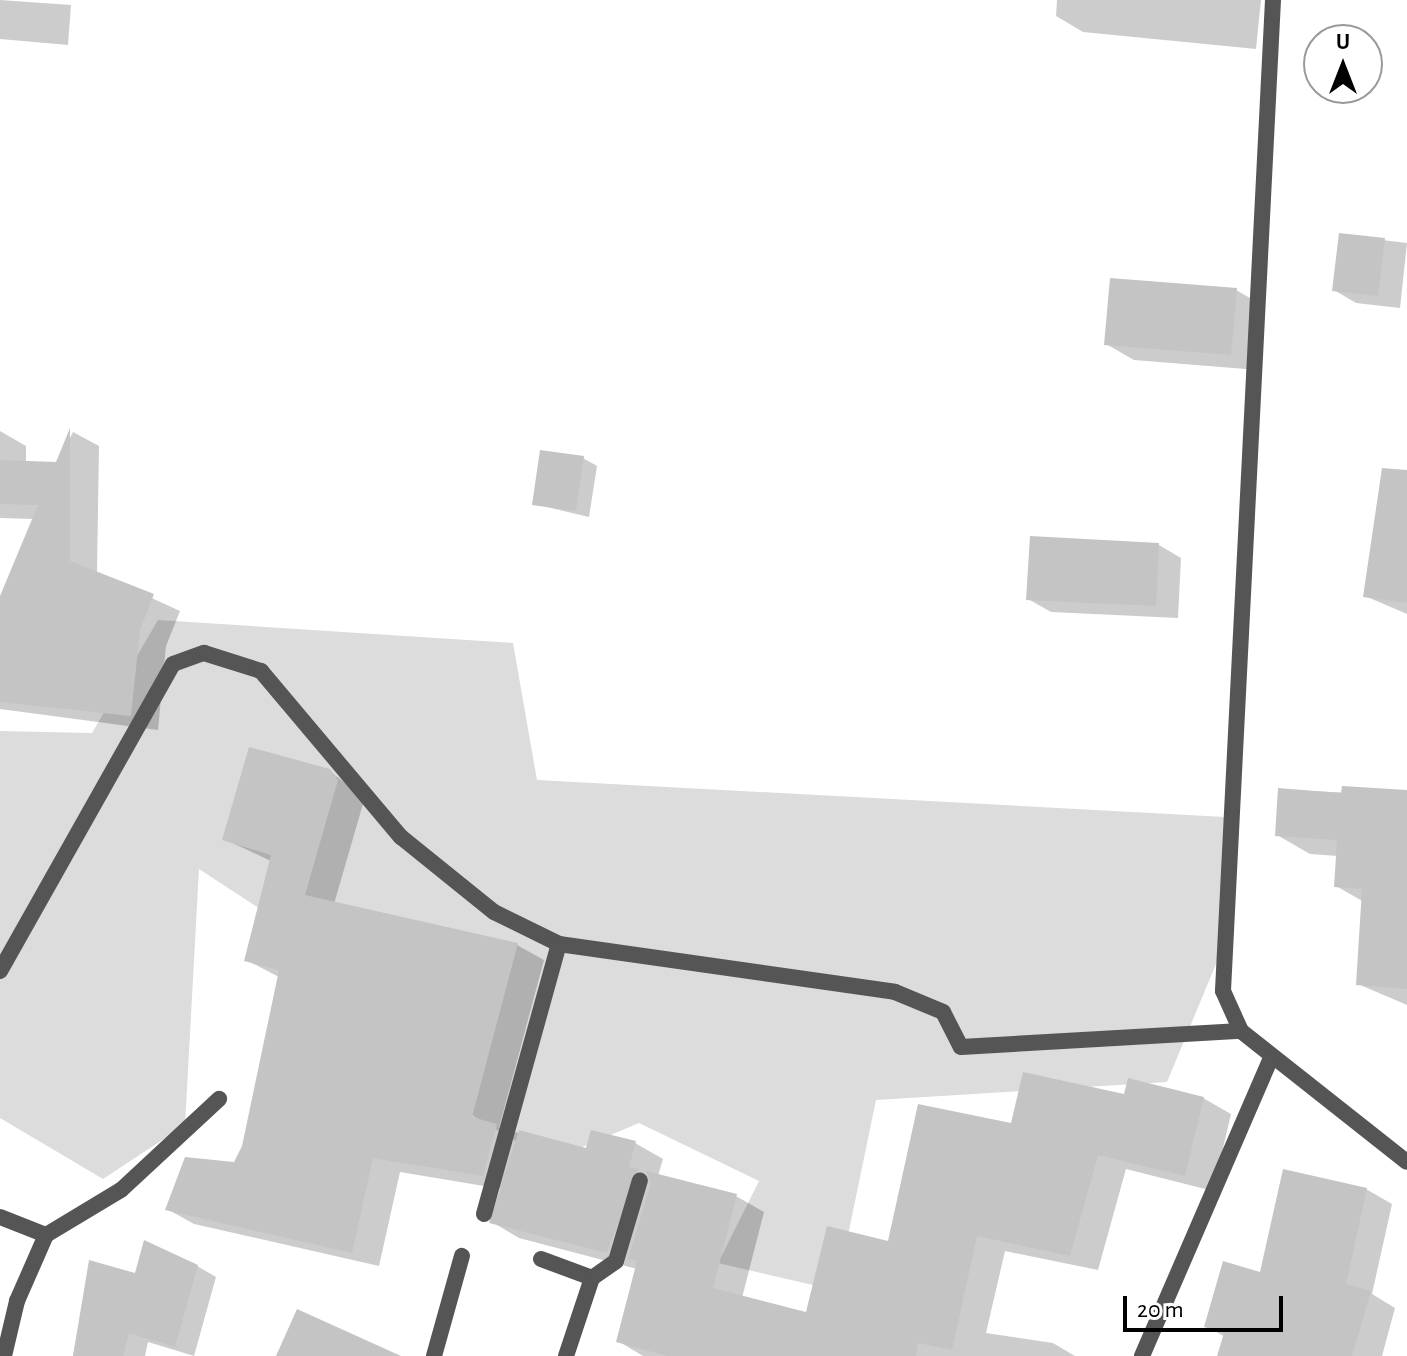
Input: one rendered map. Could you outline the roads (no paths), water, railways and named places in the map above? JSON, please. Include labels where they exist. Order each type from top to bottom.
[{"type":"street","points":[[1273,0],[1223,991],[1241,1031],[1407,1162]]},
{"type":"street","points":[[0,971],[185,654],[261,671],[401,837],[494,912],[559,944],[895,992],[943,1012],[961,1047],[1241,1031]]},
{"type":"street","points":[[484,1214],[559,944]]},
{"type":"street","points":[[1142,1356],[1272,1056]]},
{"type":"street","points":[[4,1356],[17,1301],[46,1235],[121,1190],[219,1099]]},
{"type":"street","points":[[566,1356],[592,1278],[616,1261],[640,1180]]},
{"type":"street","points":[[0,1217],[46,1235]]},
{"type":"street","points":[[434,1356],[462,1256]]},
{"type":"street","points":[[541,1259],[592,1278]]}]
